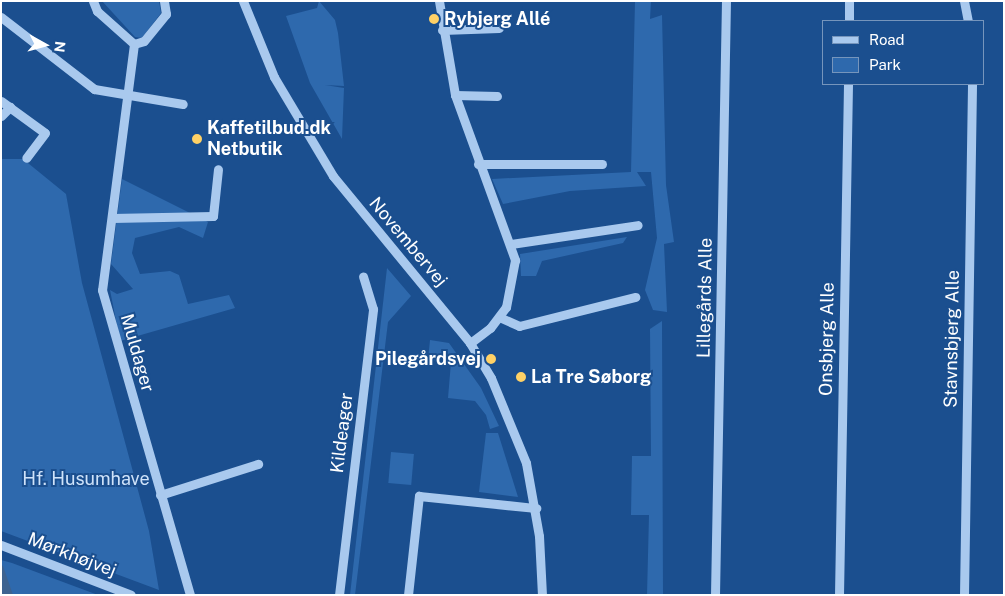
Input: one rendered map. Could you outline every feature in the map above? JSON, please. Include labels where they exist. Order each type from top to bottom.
[{"type":"street","points":[[94,1],[97,11],[134,44],[144,41],[166,14],[164,1]]},
{"type":"street","name":"Novembervej","points":[[243,1],[274,77],[333,176],[470,343],[511,420],[536,508],[542,595]]},
{"type":"street","points":[[439,1],[442,30],[455,95],[478,164],[510,244],[514,284],[499,317],[470,343]]},
{"type":"street","name":"Lillegårds Alle","points":[[715,595],[726,1]]},
{"type":"street","points":[[849,1],[849,20]]},
{"type":"street","points":[[964,1],[968,20]]},
{"type":"street","points":[[1,17],[94,88],[183,104]]},
{"type":"street","points":[[442,30],[499,28]]},
{"type":"street","name":"Muldager","points":[[134,44],[102,290],[190,595]]},
{"type":"street","name":"Onsbjerg Alle","points":[[839,595],[848,85]]},
{"type":"street","name":"Stavnsbjerg Alle","points":[[964,595],[972,85]]},
{"type":"street","points":[[455,95],[497,96]]},
{"type":"street","points":[[1,101],[45,133],[26,158]]},
{"type":"street","points":[[1,116],[10,107]]},
{"type":"street","points":[[478,164],[602,164]]},
{"type":"street","points":[[112,218],[213,216],[218,170]]},
{"type":"street","points":[[510,244],[638,225]]},
{"type":"street","name":"Kildeager","points":[[339,595],[373,309],[363,277]]},
{"type":"street","points":[[499,317],[519,326],[635,297]]},
{"type":"street","points":[[160,495],[258,464]]},
{"type":"street","points":[[408,595],[419,496],[536,508]]},
{"type":"street","name":"Mørkhøjvej","points":[[1,545],[131,595]]},
{"type":"green space","points":[[102,1],[159,1],[161,13],[142,38],[135,37]]},
{"type":"green space","points":[[319,1],[335,20],[338,33],[344,86],[325,85],[344,88],[342,139],[310,83],[286,16],[317,8]]},
{"type":"green space","points":[[635,1],[651,1],[650,19],[662,15],[666,185],[674,242],[664,244],[667,312],[653,310],[645,290],[657,238],[651,172],[637,172],[646,186],[570,191],[503,204],[492,179],[631,172]]},
{"type":"green space","name":"Hf. Husumhave","points":[[1,159],[23,159],[66,194],[82,283],[149,531],[159,590],[1,531]]},
{"type":"green space","points":[[122,179],[208,222],[203,238],[179,227],[135,238],[132,253],[140,274],[170,271],[179,275],[188,304],[229,295],[235,308],[120,341],[110,290],[117,294],[133,289],[111,264]]},
{"type":"green space","points":[[627,237],[623,243],[542,261],[536,276],[521,276],[520,254]]},
{"type":"green space","points":[[387,268],[411,296],[388,322],[355,595],[350,595]]},
{"type":"green space","points":[[662,321],[663,595],[647,595],[649,515],[631,515],[632,456],[651,456],[650,329]]},
{"type":"green space","points":[[430,340],[449,343],[481,388],[499,426],[490,429],[486,415],[475,401],[448,398],[451,362],[428,360]]},
{"type":"green space","points":[[486,433],[498,433],[518,497],[479,492]]},
{"type":"green space","points":[[391,452],[414,454],[411,485],[388,483]]},
{"type":"green space","points":[[1,560],[12,563],[98,595],[1,595]]},
{"type":"shaded area","points":[[1,565],[3,566],[13,595],[1,595]]},
{"type":"place","name":"Rybjerg Allé","points":[[434,19]]},
{"type":"place","name":"Kaffetilbud.dk Netbutik","points":[[197,139]]},
{"type":"place","name":"Pilegårdsvej","points":[[491,359]]},
{"type":"place","name":"La Tre Søborg","points":[[521,377]]}]
